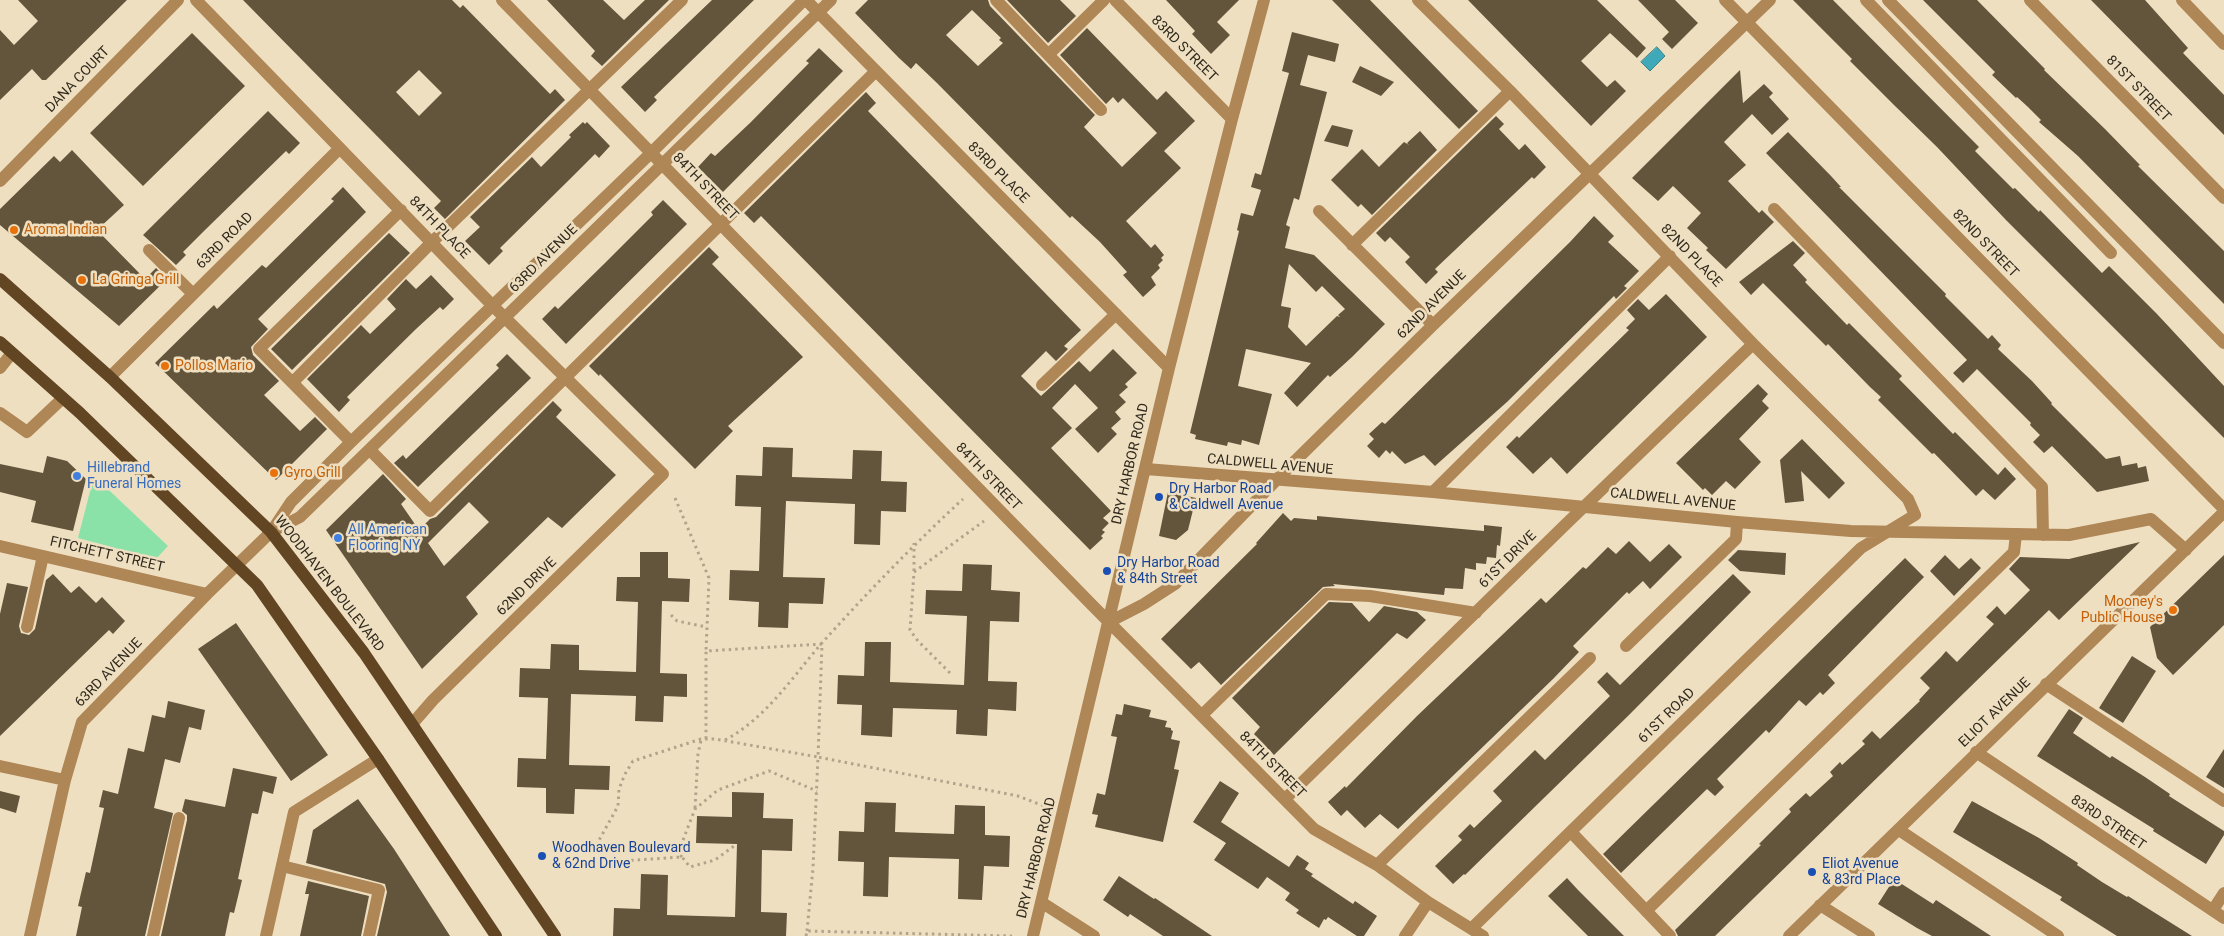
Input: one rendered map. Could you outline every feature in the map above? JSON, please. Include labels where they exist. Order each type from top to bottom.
[{"type":"main road","name":"WOODHAVEN BOULEVARD","points":[[0,279],[110,377],[271,532],[364,653],[555,936]]},
{"type":"main road","points":[[0,342],[63,398],[257,585],[378,759],[496,936]]},
{"type":"street","name":"DANA COURT","points":[[0,181],[178,0]]},
{"type":"street","name":"84TH PLACE","points":[[196,0],[492,304],[663,474]]},
{"type":"street","name":"84TH STREET","points":[[502,0],[1109,622],[1314,829],[1376,865],[1428,902],[1483,936]]},
{"type":"street","points":[[293,382],[432,242],[682,0]]},
{"type":"street","name":"83RD PLACE","points":[[805,0],[1170,368]]},
{"type":"street","name":"63RD AVENUE","points":[[30,936],[65,780],[82,722],[236,564],[271,532],[291,502],[351,442],[492,304],[651,153],[805,0]]},
{"type":"street","name":"63RD AVENUE","points":[[271,532],[300,517],[831,0]]},
{"type":"street","points":[[996,0],[1102,110]]},
{"type":"street","points":[[1049,54],[1104,0]]},
{"type":"street","name":"83RD STREET","points":[[1115,0],[1232,119]]},
{"type":"street","name":"DRY HARBOR ROAD","points":[[1033,936],[1170,368],[1232,119],[1264,0]]},
{"type":"street","name":"82ND PLACE","points":[[1418,0],[1510,91],[1753,344],[1908,499],[1915,515],[1888,531]]},
{"type":"street","name":"82ND STREET","points":[[1725,0],[2224,511]]},
{"type":"street","name":"62ND AVENUE","points":[[1109,622],[1144,604],[1175,584],[1433,325],[1770,0]]},
{"type":"street","points":[[1866,0],[2112,253]]},
{"type":"street","points":[[1888,0],[2224,343]]},
{"type":"street","name":"81ST STREET","points":[[2030,0],[2224,198]]},
{"type":"street","points":[[2182,0],[2224,44]]},
{"type":"street","points":[[370,450],[430,511],[876,71]]},
{"type":"street","points":[[1352,245],[1510,91]]},
{"type":"street","name":"63RD ROAD","points":[[110,377],[340,148]]},
{"type":"street","points":[[1774,208],[2042,487],[2043,535]]},
{"type":"street","points":[[351,442],[260,349],[401,210]]},
{"type":"street","points":[[1319,211],[1433,325]]},
{"type":"street","points":[[149,250],[193,294]]},
{"type":"street","points":[[1433,492],[1670,256]]},
{"type":"street","points":[[1042,385],[1116,314]]},
{"type":"street","name":"61ST DRIVE","points":[[1285,799],[1753,344]]},
{"type":"street","points":[[0,368],[12,353]]},
{"type":"street","points":[[0,413],[27,432],[63,398]]},
{"type":"street","name":"CALDWELL AVENUE","points":[[1146,469],[1433,492],[1737,522],[1851,531],[2069,535],[2151,519],[2186,550]]},
{"type":"street","name":"62ND DRIVE","points":[[413,723],[442,691],[663,474]]},
{"type":"street","name":"ELIOT AVENUE","points":[[1789,936],[2224,511]]},
{"type":"street","points":[[1626,646],[1736,539],[1737,522]]},
{"type":"street","name":"61ST ROAD","points":[[1472,928],[1861,548],[1888,531]]},
{"type":"street","points":[[1646,911],[2014,552],[2016,534]]},
{"type":"street","name":"FITCHETT STREET","points":[[0,546],[207,594]]},
{"type":"street","points":[[27,627],[43,556]]},
{"type":"street","points":[[1202,715],[1326,594],[1370,596],[1476,613]]},
{"type":"street","points":[[1376,865],[1590,658]]},
{"type":"street","points":[[2046,684],[2224,801]]},
{"type":"street","name":"83RD STREET","points":[[1976,752],[2224,918]]},
{"type":"street","points":[[266,936],[294,812],[378,759]]},
{"type":"street","points":[[0,766],[65,780]]},
{"type":"street","points":[[153,936],[179,818]]},
{"type":"street","points":[[1899,830],[2058,936]]},
{"type":"street","points":[[1570,832],[1670,936]]},
{"type":"street","points":[[282,866],[379,890],[369,936]]},
{"type":"street","points":[[2213,910],[2224,893]]},
{"type":"street","points":[[1041,902],[1094,936]]},
{"type":"street","points":[[1405,936],[1428,902]]},
{"type":"street","points":[[1820,905],[1869,936]]},
{"type":"path","points":[[675,498],[709,578],[703,740],[698,754],[695,809],[678,853],[690,867],[715,860],[734,846]]},
{"type":"path","points":[[724,740],[739,733],[772,704],[822,644],[914,543],[962,499]]},
{"type":"path","points":[[914,572],[984,520]]},
{"type":"path","points":[[914,543],[910,630],[918,641],[950,673]]},
{"type":"path","points":[[671,615],[677,621],[707,628]]},
{"type":"path","points":[[706,651],[822,644]]},
{"type":"path","points":[[806,936],[813,868],[822,644]]},
{"type":"path","points":[[593,851],[618,806],[619,789],[632,761],[703,740],[724,740],[818,757],[1018,796],[1044,806]]},
{"type":"path","points":[[695,809],[718,790],[769,771],[817,791]]},
{"type":"path","points":[[599,860],[606,862],[682,858]]},
{"type":"path","points":[[807,931],[954,933],[1012,936]]},
{"type":"green space","points":[[94,476],[168,546],[156,559],[78,538]]},
{"type":"water","points":[[1657,47],[1665,56],[1650,71],[1641,62]]},
{"type":"building","points":[[18,0],[127,0],[46,80],[42,80],[32,69],[0,100],[0,30],[14,45],[38,21]]},
{"type":"building","points":[[243,0],[452,0],[460,8],[463,5],[550,94],[555,89],[565,100],[445,219],[434,208],[441,201]],"holes":[[[419,70],[442,93],[419,116],[396,92]]]},
{"type":"building","points":[[547,0],[603,0],[624,20],[645,0],[669,0],[602,66],[591,56],[595,51]]},
{"type":"building","points":[[712,0],[754,0],[654,97],[657,100],[645,112],[621,87]]},
{"type":"building","points":[[868,0],[988,0],[990,6],[1095,115],[1084,127],[1122,167],[1157,133],[1123,98],[1118,103],[1113,97],[1106,104],[1060,55],[1087,28],[1157,100],[1166,91],[1195,121],[1164,151],[1181,168],[1126,221],[1151,248],[1155,244],[1164,255],[1161,258],[1163,260],[1158,265],[1160,268],[1151,277],[1156,285],[1143,297],[1123,275],[1127,272],[1100,242],[1072,216],[1070,218],[916,63],[911,69],[855,13]],"holes":[[[972,10],[1001,38],[999,40],[1003,43],[978,66],[946,35]]]},
{"type":"building","points":[[1007,0],[1060,0],[1076,16],[1048,43]]},
{"type":"building","points":[[1166,0],[1239,0],[1217,22],[1230,35],[1211,54],[1192,34],[1195,31]]},
{"type":"building","points":[[1332,0],[1370,0],[1478,111],[1459,129]]},
{"type":"building","points":[[1468,0],[1597,0],[1646,48],[1637,58],[1610,33],[1581,61],[1607,87],[1615,80],[1626,91],[1591,126]]},
{"type":"building","points":[[1638,0],[1675,0],[1698,23],[1672,49],[1662,39],[1669,32]]},
{"type":"building","points":[[1793,0],[1833,0],[1979,147],[1975,151],[2013,189],[2015,188],[2039,212],[2040,210],[2102,273],[2109,266],[2157,314],[2224,386],[2224,438],[2006,220]]},
{"type":"building","points":[[1923,0],[1977,0],[2044,70],[2105,129],[2140,165],[2138,166],[2224,251],[2224,304],[2078,156],[2039,122],[2041,120],[1992,75],[1995,72]]},
{"type":"building","points":[[2091,0],[2145,0],[2188,48],[2183,53],[2224,95],[2224,135]]},
{"type":"building","points":[[1292,32],[1339,44],[1335,62],[1308,55],[1300,85],[1327,92],[1299,200],[1294,198],[1286,225],[1290,227],[1285,248],[1314,255],[1385,324],[1330,377],[1328,375],[1297,407],[1284,393],[1311,363],[1246,349],[1238,386],[1272,394],[1259,445],[1242,440],[1241,445],[1228,442],[1227,446],[1195,439],[1196,435],[1190,433],[1239,231],[1237,230],[1241,213],[1253,216],[1261,190],[1251,187],[1255,173],[1261,175],[1289,73],[1282,71]],"holes":[[[1289,264],[1316,292],[1322,286],[1345,309],[1338,315],[1340,317],[1337,316],[1306,346],[1288,327],[1291,308],[1281,306]]]},
{"type":"building","points":[[192,33],[245,86],[143,186],[90,133]]},
{"type":"building","points":[[819,48],[843,71],[723,192],[698,167],[711,153],[715,156],[751,122],[809,63],[806,61]]},
{"type":"building","points":[[1360,66],[1394,82],[1381,96],[1352,82]]},
{"type":"building","points":[[1740,70],[1743,103],[1764,84],[1773,93],[1769,97],[1789,119],[1772,135],[1752,114],[1724,142],[1746,165],[1728,181],[1759,213],[1762,210],[1774,222],[1726,269],[1687,228],[1701,213],[1673,186],[1658,201],[1632,178]]},
{"type":"building","points":[[866,92],[876,103],[868,111],[1081,330],[1064,346],[1068,349],[1056,361],[1046,351],[1021,376],[1041,396],[1079,361],[1090,372],[1113,349],[1137,373],[1125,384],[1128,387],[1119,395],[1126,402],[1115,412],[1121,419],[1111,428],[1117,434],[1098,453],[1075,429],[1098,408],[1075,384],[1052,408],[1072,428],[1051,448],[1111,511],[1103,518],[1109,523],[1102,530],[1105,532],[1101,536],[1103,538],[1090,550],[761,216],[754,223],[744,213]]},
{"type":"building","points":[[268,111],[300,143],[289,154],[286,151],[205,230],[183,252],[186,255],[176,265],[143,235]]},
{"type":"building","points":[[1496,116],[1504,124],[1499,129],[1519,150],[1525,144],[1546,167],[1534,179],[1532,177],[1435,269],[1438,272],[1426,284],[1405,262],[1410,257],[1390,237],[1385,242],[1376,233]]},
{"type":"building","points":[[583,122],[585,124],[587,122],[610,146],[599,158],[595,154],[500,248],[503,251],[489,265],[465,241],[480,227],[470,217],[532,157],[541,167]]},
{"type":"building","points":[[1332,125],[1353,130],[1348,147],[1324,141]]},
{"type":"building","points":[[1420,131],[1437,150],[1372,215],[1361,204],[1358,207],[1331,180],[1362,149],[1379,167],[1404,142],[1409,145],[1407,143]]},
{"type":"building","points":[[1788,132],[1841,187],[1839,187],[1946,294],[1945,296],[1988,339],[1992,335],[2001,345],[1998,349],[2032,381],[2051,404],[2106,459],[2120,456],[2122,466],[2137,463],[2138,468],[2146,466],[2149,481],[2097,492],[2052,446],[2044,453],[2033,442],[2040,435],[2030,425],[2031,423],[1977,369],[1963,383],[1953,373],[1967,360],[1766,153]]},
{"type":"building","points":[[72,150],[124,205],[97,230],[145,279],[156,268],[167,279],[119,326],[0,225],[0,209],[54,156],[60,162]]},
{"type":"building","points":[[343,187],[366,212],[258,319],[268,329],[251,347],[253,355],[279,381],[264,395],[300,431],[315,417],[327,429],[276,480],[155,363],[214,305],[217,309],[262,265],[266,268],[334,201],[331,199]]},
{"type":"building","points":[[663,200],[687,224],[566,344],[542,319],[555,306],[558,309],[605,263],[653,215],[651,212]]},
{"type":"building","points":[[1594,216],[1614,236],[1608,242],[1639,271],[1624,286],[1627,288],[1616,299],[1614,296],[1507,402],[1435,466],[1424,455],[1405,464],[1392,451],[1390,454],[1386,450],[1379,458],[1367,446],[1374,439],[1369,434],[1382,422],[1385,424]]},
{"type":"building","points":[[389,233],[410,253],[292,370],[271,349]]},
{"type":"building","points":[[1793,241],[1805,253],[1793,265],[1807,280],[1805,282],[1847,325],[1849,323],[1902,376],[1899,379],[1953,434],[1955,432],[1998,475],[2005,467],[2016,479],[1995,500],[1983,489],[1976,496],[1878,400],[1881,397],[1828,344],[1826,346],[1763,283],[1751,295],[1739,282]]},
{"type":"building","points":[[709,247],[719,257],[712,264],[803,357],[728,426],[733,431],[695,469],[600,374],[599,376],[589,366]]},
{"type":"building","points":[[431,275],[454,299],[443,310],[440,307],[416,329],[347,397],[350,400],[339,412],[307,379],[361,325],[370,334],[396,309],[387,299],[406,279],[416,289]]},
{"type":"building","points":[[1666,294],[1707,337],[1567,474],[1551,457],[1533,474],[1506,447],[1517,436],[1519,438],[1629,330],[1626,328],[1635,319],[1627,310],[1638,299],[1649,310]]},
{"type":"building","points":[[507,354],[531,378],[418,487],[394,463],[403,455],[406,459],[499,368],[496,365]]},
{"type":"building","points":[[1758,384],[1768,394],[1762,401],[1769,408],[1739,439],[1761,462],[1735,489],[1726,481],[1712,495],[1705,488],[1703,490],[1676,463]]},
{"type":"building","points":[[553,401],[562,410],[556,417],[616,475],[562,528],[548,517],[466,597],[478,614],[422,669],[326,530],[383,474],[406,499],[401,504],[419,530],[430,519],[436,517]],"holes":[[[469,502],[489,522],[444,566],[428,543]]]},
{"type":"building","points":[[1802,439],[1845,483],[1829,499],[1801,471],[1804,501],[1785,503],[1780,460]]},
{"type":"building","points":[[763,447],[793,448],[792,477],[852,479],[853,450],[882,451],[881,481],[907,482],[906,512],[881,511],[880,545],[854,544],[855,504],[786,501],[783,577],[825,578],[823,604],[789,603],[788,628],[758,627],[759,602],[729,600],[730,570],[759,571],[761,507],[735,506],[736,475],[762,476]]},
{"type":"building","points":[[47,456],[67,461],[86,479],[73,531],[31,522],[36,501],[0,492],[0,464],[43,473]]},
{"type":"building","points":[[1168,492],[1196,498],[1188,530],[1176,540],[1159,536]]},
{"type":"building","points":[[1283,513],[1291,521],[1294,518],[1317,520],[1317,516],[1484,531],[1484,525],[1502,527],[1500,546],[1497,545],[1496,558],[1487,557],[1486,564],[1476,563],[1476,570],[1465,568],[1463,589],[1445,588],[1444,595],[1333,584],[1335,586],[1323,587],[1221,685],[1199,662],[1191,669],[1161,639],[1257,544]]},
{"type":"building","points":[[1629,541],[1650,562],[1669,544],[1682,557],[1650,589],[1643,581],[1629,594],[1627,592],[1573,646],[1579,652],[1553,679],[1398,829],[1380,814],[1365,828],[1347,810],[1341,816],[1328,802],[1345,786],[1346,788],[1417,716],[1541,598],[1546,603],[1583,567],[1586,569],[1608,547],[1616,554]]},
{"type":"building","points":[[2140,542],[2059,620],[2049,610],[1715,936],[1678,936],[1675,930],[1761,845],[1759,844],[1791,812],[1789,809],[1806,793],[1810,797],[1833,776],[1830,772],[1840,762],[1842,765],[1865,744],[1862,741],[1872,731],[1880,739],[1920,701],[1930,688],[1920,678],[1946,651],[1957,662],[1994,624],[1986,617],[1997,606],[2005,615],[2030,590],[2009,569],[2020,557],[2069,559]]},
{"type":"building","points":[[1738,550],[1786,553],[1785,575],[1740,571],[1728,560]]},
{"type":"building","points":[[640,552],[668,552],[668,578],[690,579],[689,602],[662,601],[660,673],[687,674],[687,697],[664,696],[663,722],[635,721],[636,696],[571,694],[569,765],[610,766],[609,790],[575,789],[574,814],[546,813],[546,788],[517,787],[518,758],[546,759],[548,698],[519,697],[520,668],[550,669],[551,644],[579,645],[579,670],[636,672],[638,602],[616,601],[617,577],[640,577]]},
{"type":"building","points":[[1945,555],[1959,569],[1971,558],[1981,568],[1954,596],[1930,571]]},
{"type":"building","points":[[2224,555],[2224,625],[2173,675],[2157,658],[2150,627]]},
{"type":"building","points":[[1905,558],[1924,577],[1828,675],[1835,683],[1823,695],[1820,692],[1806,706],[1799,700],[1769,733],[1766,730],[1717,779],[1724,787],[1715,796],[1707,789],[1621,873],[1603,854]]},
{"type":"building","points":[[963,564],[992,565],[991,590],[1020,592],[1019,622],[990,621],[988,681],[1017,682],[1016,711],[988,709],[987,736],[956,734],[957,710],[893,708],[892,737],[861,735],[862,705],[837,704],[838,675],[864,676],[865,642],[891,642],[890,682],[964,685],[967,616],[925,614],[926,590],[962,591]]},
{"type":"building","points":[[53,574],[71,593],[79,586],[96,603],[102,597],[125,621],[113,634],[109,630],[0,736],[0,614],[7,583],[28,587],[19,626],[21,633],[29,635],[35,629],[46,580]]},
{"type":"building","points":[[1733,574],[1751,592],[1629,715],[1465,875],[1453,884],[1435,866],[1462,840],[1458,836],[1470,824],[1474,828],[1502,801],[1493,791],[1535,750],[1545,760],[1610,696],[1597,682],[1607,672],[1620,685]]},
{"type":"building","points":[[1329,602],[1352,603],[1369,622],[1384,606],[1417,612],[1426,620],[1407,639],[1397,633],[1274,755],[1254,734],[1260,727],[1232,698]]},
{"type":"building","points":[[236,623],[328,755],[291,781],[198,649]]},
{"type":"building","points":[[2132,656],[2156,671],[2123,723],[2099,708]]},
{"type":"building","points":[[168,701],[205,710],[201,730],[189,727],[180,763],[165,759],[154,808],[173,813],[145,936],[76,936],[82,907],[78,906],[86,872],[90,873],[104,808],[99,807],[103,790],[118,794],[128,748],[144,752],[152,715],[165,718]]},
{"type":"building","points":[[1124,704],[1151,710],[1149,717],[1167,721],[1165,727],[1171,728],[1173,731],[1171,739],[1180,741],[1174,769],[1179,770],[1163,842],[1095,827],[1098,815],[1092,814],[1097,793],[1105,795],[1117,737],[1111,736],[1116,714],[1122,715]]},
{"type":"building","points":[[2069,709],[2083,718],[2073,733],[2110,758],[2112,756],[2145,777],[2170,794],[2169,796],[2224,831],[2224,835],[2206,864],[2037,756]]},
{"type":"building","points":[[2224,749],[2224,788],[2206,777]]},
{"type":"building","points":[[233,768],[277,777],[273,794],[263,791],[258,814],[252,813],[238,879],[242,880],[234,913],[230,912],[225,936],[161,936],[187,820],[187,815],[182,811],[185,799],[225,807]]},
{"type":"building","points":[[1220,781],[1239,793],[1221,822],[1289,867],[1297,855],[1309,863],[1305,869],[1313,874],[1311,876],[1353,904],[1355,901],[1377,916],[1364,936],[1357,936],[1328,917],[1326,920],[1324,919],[1319,928],[1296,913],[1299,910],[1285,900],[1290,893],[1267,877],[1258,889],[1214,860],[1226,843],[1193,822]]},
{"type":"building","points":[[0,791],[20,796],[16,813],[0,808]]},
{"type":"building","points":[[732,792],[764,793],[763,818],[793,819],[792,851],[762,850],[761,912],[787,913],[786,936],[613,936],[614,908],[640,909],[641,874],[668,875],[667,915],[735,917],[737,844],[696,843],[697,816],[732,817]]},
{"type":"building","points":[[358,799],[394,849],[450,936],[377,936],[387,892],[385,884],[306,863],[313,830]]},
{"type":"building","points":[[1972,801],[2039,838],[2078,863],[2077,865],[2102,882],[2192,936],[2117,936],[2060,900],[2062,897],[1953,832]]},
{"type":"building","points":[[865,802],[896,803],[895,832],[954,834],[955,805],[985,806],[985,835],[1010,836],[1009,867],[984,866],[982,900],[958,899],[959,859],[889,857],[888,897],[863,896],[864,862],[838,861],[839,831],[864,832]]},
{"type":"building","points":[[1119,876],[1212,936],[1163,936],[1130,914],[1128,917],[1103,900]]},
{"type":"building","points":[[1567,878],[1624,936],[1588,936],[1548,896]]},
{"type":"building","points":[[1894,879],[1933,904],[1936,900],[1991,936],[1932,936],[1917,928],[1878,904]]},
{"type":"building","points":[[308,881],[369,896],[361,936],[300,936],[309,894],[305,894]]},
{"type":"place","name":"Aroma Indian","points":[[14,230]]},
{"type":"place","name":"La Gringa Grill","points":[[82,280]]},
{"type":"place","name":"Pollos Mario","points":[[165,366]]},
{"type":"place","name":"Gyro Grill","points":[[274,473]]},
{"type":"place","name":"Hillebrand Funeral Homes","points":[[77,476]]},
{"type":"place","name":"Dry Harbor Road & Caldwell Avenue","points":[[1159,497]]},
{"type":"place","name":"All American Flooring NY","points":[[338,538]]},
{"type":"place","name":"Dry Harbor Road & 84th Street","points":[[1107,571]]},
{"type":"place","name":"Mooney's Public House","points":[[2173,610]]},
{"type":"place","name":"Woodhaven Boulevard & 62nd Drive","points":[[542,856]]},
{"type":"place","name":"Eliot Avenue & 83rd Place","points":[[1812,872]]}]
